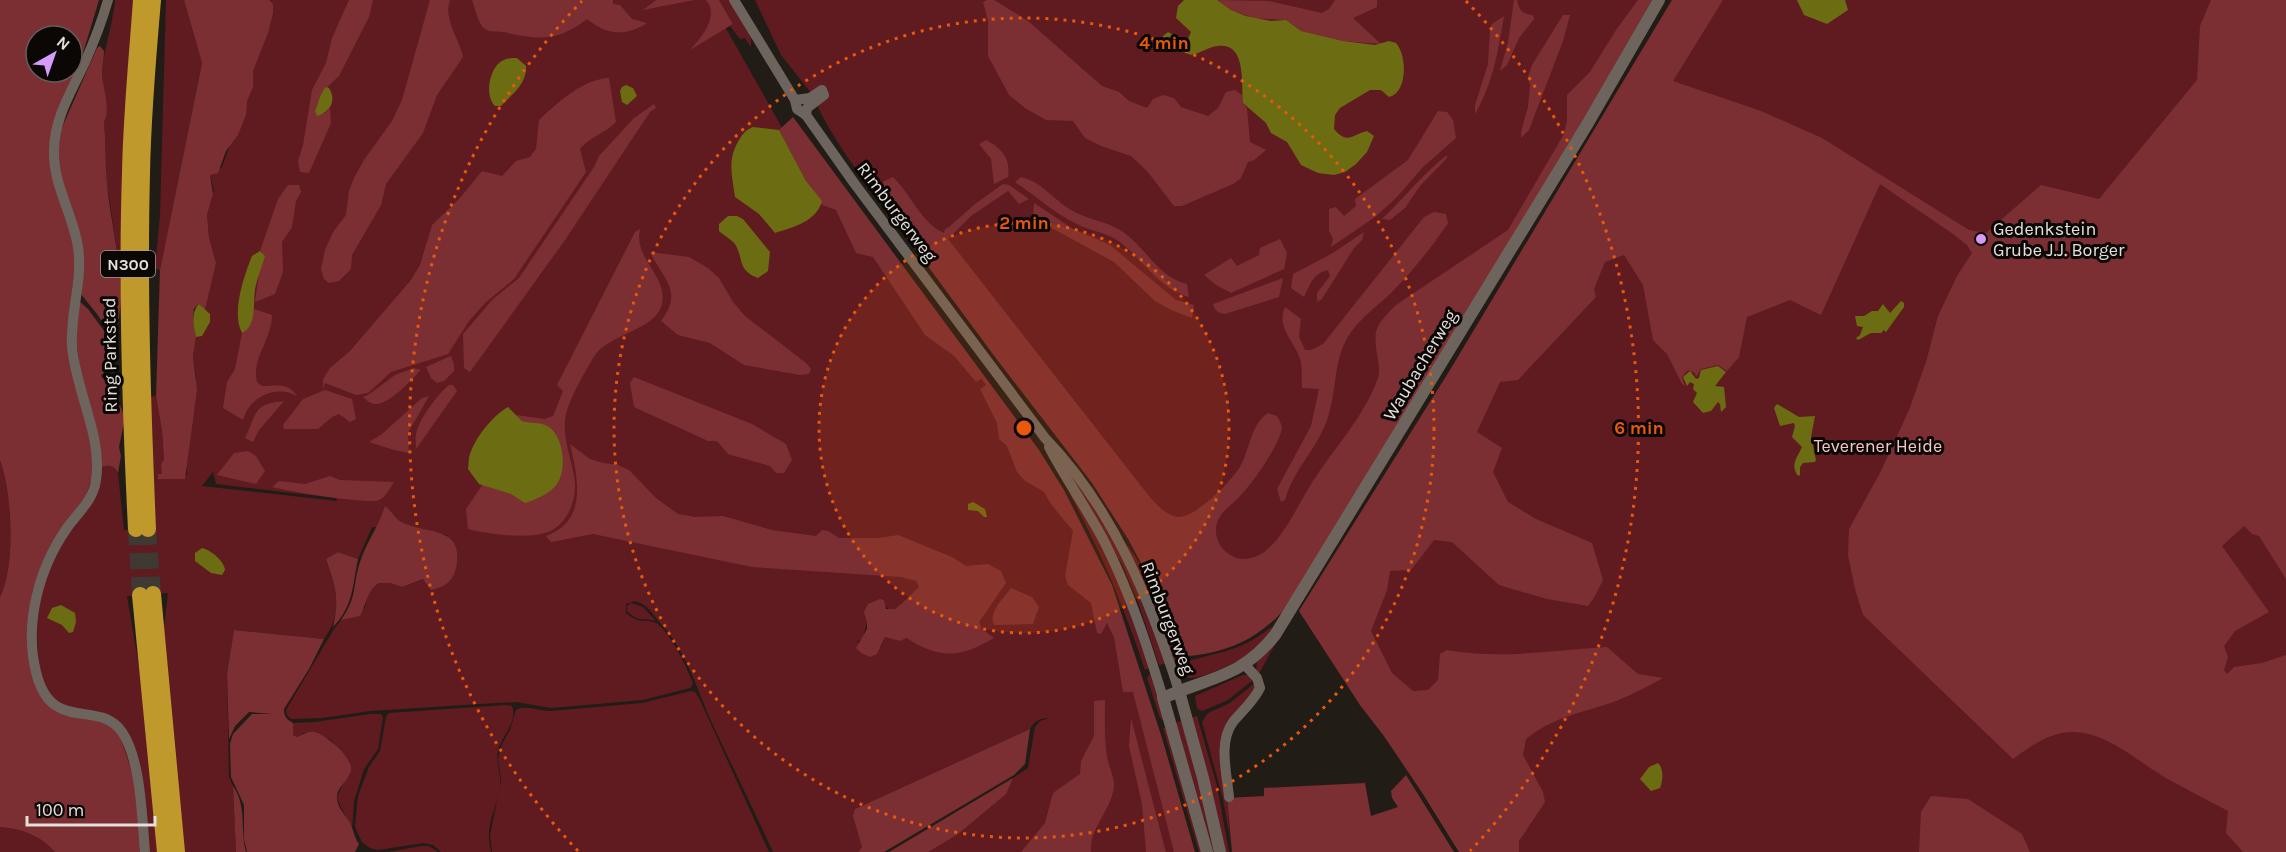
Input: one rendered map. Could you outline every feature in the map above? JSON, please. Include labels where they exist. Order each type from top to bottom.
[{"type":"highway","name":"Ring Parkstad","points":[[141,0],[130,171],[128,256],[131,434],[142,529],[142,170],[153,0]]},
{"type":"highway","points":[[165,852],[147,594],[177,852]]},
{"type":"street","points":[[108,0],[85,62],[61,112],[56,130],[54,152],[58,183],[78,246],[79,267],[72,343],[77,375],[95,450],[97,478],[92,493],[57,544],[43,573],[34,619],[33,655],[41,689],[51,702],[70,713],[107,720],[123,732],[138,780],[146,852]]},
{"type":"street","name":"Rimburgerweg","points":[[734,0],[795,100],[797,109],[806,115],[854,183],[1045,438],[1064,457],[1089,493],[1125,555],[1153,613],[1179,691]]},
{"type":"street","name":"Waubacherweg","points":[[1163,698],[1224,676],[1245,665],[1264,648],[1297,601],[1588,123],[1659,0]]},
{"type":"street","points":[[795,100],[810,98],[823,92],[807,108],[806,115]]},
{"type":"street","name":"Rimburgerweg","points":[[1045,438],[1058,465],[1104,541],[1120,575],[1149,649],[1163,698]]},
{"type":"street","points":[[1229,797],[1224,745],[1226,736],[1260,688],[1257,678],[1245,665]]},
{"type":"street","points":[[1179,691],[1220,852]]},
{"type":"street","points":[[1163,698],[1207,852]]},
{"type":"green space","points":[[115,0],[136,0],[121,314],[117,251],[107,183],[104,122],[106,106],[102,75]]},
{"type":"green space","points":[[166,0],[184,0],[202,63],[160,270],[155,268],[160,216]]},
{"type":"green space","points":[[254,0],[710,0],[790,142],[946,350],[976,381],[981,379],[986,385],[990,407],[1038,468],[1092,570],[1191,852],[903,852],[1028,768],[1035,727],[1040,721],[1050,718],[1038,720],[1030,729],[855,809],[862,847],[858,852],[773,852],[712,723],[685,659],[671,636],[650,611],[635,601],[626,604],[626,613],[635,619],[651,621],[661,627],[678,650],[693,684],[690,688],[643,700],[551,708],[516,702],[370,711],[322,718],[291,719],[286,710],[341,620],[365,608],[367,594],[379,583],[390,583],[402,587],[424,579],[447,535],[372,527],[358,559],[338,552],[326,559],[335,591],[336,610],[324,639],[234,630],[227,674],[229,777],[233,786],[236,852],[182,852],[162,645],[168,593],[127,596],[145,702],[159,852],[149,852],[61,705],[46,690],[39,669],[36,621],[45,578],[101,467],[111,466],[118,473],[124,530],[155,528],[147,398],[156,396],[162,431],[164,460],[162,474],[158,474],[158,478],[187,475],[186,459],[196,376],[193,356],[196,337],[202,335],[210,314],[205,310],[216,262],[209,237],[207,215],[214,190],[210,175],[222,167],[230,145]],"holes":[[[213,472],[216,484],[336,498],[337,501],[202,486]],[[884,600],[884,605],[890,610],[907,602],[942,653],[918,645],[906,638],[885,637],[881,647],[857,642],[863,638],[867,622]]]},
{"type":"green space","points":[[719,0],[730,0],[751,38],[751,47],[745,38],[740,39],[730,26],[733,24]]},
{"type":"green space","points":[[755,0],[1651,0],[1276,609],[1071,438],[946,278],[862,162],[876,185],[870,188],[855,168],[828,127],[817,105],[819,103],[781,55]]},
{"type":"green space","name":"Teverener Heide","points":[[1672,0],[2286,0],[2286,852],[1459,852],[1423,794],[1360,705],[1299,611],[1450,370]]},
{"type":"green space","points":[[0,460],[7,491],[10,548],[5,583],[0,597]]},
{"type":"green space","points":[[1061,462],[1077,482],[1120,551],[1167,663],[1159,665],[1138,602],[1122,564]]},
{"type":"green space","points":[[1068,491],[1095,532],[1106,554],[1150,668],[1145,670],[1111,579]]},
{"type":"green space","points":[[1121,538],[1148,579],[1163,613],[1179,660],[1173,662]]},
{"type":"green space","points":[[631,603],[643,607],[656,621],[631,615],[627,611],[627,606]]},
{"type":"green space","points":[[1271,627],[1273,630],[1243,658],[1210,673],[1188,678],[1185,665],[1188,661],[1241,646]]},
{"type":"green space","points":[[1277,641],[1258,675],[1257,662]]},
{"type":"green space","points":[[1151,672],[1164,721],[1160,718],[1147,678]]},
{"type":"green space","points":[[1243,675],[1249,675],[1253,680],[1228,700],[1202,711],[1197,708],[1195,696]]},
{"type":"green space","points":[[1255,683],[1256,688],[1230,721],[1227,798],[1230,838],[1223,799],[1202,722],[1208,713],[1230,703]]},
{"type":"green space","points":[[695,692],[699,698],[769,852],[492,852],[490,836],[501,780],[498,759],[516,710],[529,708],[552,711],[642,703]]},
{"type":"green space","points":[[512,706],[513,718],[498,750],[500,788],[489,831],[491,852],[441,852],[433,845],[423,843],[378,850],[362,842],[355,827],[358,796],[369,767],[380,751],[386,717],[389,713]]},
{"type":"green space","points":[[381,714],[383,717],[378,749],[364,769],[354,801],[352,830],[337,797],[350,775],[349,761],[330,739],[304,733],[297,737],[293,735],[293,723]]},
{"type":"green space","points":[[1197,716],[1217,786],[1229,852],[1225,852],[1190,718]]},
{"type":"green space","points":[[1185,720],[1218,852],[1211,852],[1174,723]]},
{"type":"green space","points":[[1168,727],[1204,852],[1199,852],[1163,728]]},
{"type":"green space","points":[[0,827],[30,834],[43,841],[55,852],[0,852]]},
{"type":"green space","points":[[429,846],[438,852],[389,852]]},
{"type":"shaded area","points":[[0,0],[99,0],[84,50],[84,24],[24,24],[24,84],[72,84],[52,134],[75,264],[68,328],[92,453],[92,478],[86,495],[49,549],[33,590],[30,607],[39,694],[108,724],[120,736],[133,776],[142,852],[55,852],[43,841],[30,834],[0,827],[0,597],[5,583],[10,548],[9,509],[0,460]]},
{"type":"shaded area","points":[[184,0],[269,0],[273,4],[273,13],[253,71],[253,87],[247,101],[246,115],[238,135],[226,151],[218,173],[210,175],[213,194],[207,215],[209,237],[216,263],[205,310],[199,304],[194,309],[196,337],[193,356],[197,390],[185,479],[158,479],[158,474],[162,474],[161,464],[164,460],[156,396],[160,270],[202,63]]},
{"type":"shaded area","points":[[349,0],[373,0],[369,17],[339,76],[322,92],[315,114],[325,113],[330,108],[331,123],[309,173],[300,172],[298,161],[303,145],[312,90],[326,63],[332,38]]},
{"type":"shaded area","points":[[430,0],[450,0],[448,7],[450,21],[463,57],[437,95],[423,133],[386,184],[381,205],[352,255],[351,269],[339,281],[329,283],[324,279],[321,269],[325,250],[333,232],[346,215],[349,191],[354,178],[392,121],[402,100]]},
{"type":"shaded area","points":[[472,0],[613,0],[613,4],[620,5],[632,19],[647,23],[631,31],[616,32],[601,28],[587,19],[557,35],[528,37],[489,31],[484,28]]},
{"type":"shaded area","points":[[656,0],[694,0],[643,10]]},
{"type":"shaded area","points":[[706,0],[719,0],[733,24],[690,50],[704,33],[710,20],[710,6]]},
{"type":"shaded area","points":[[994,0],[1028,21],[1102,86],[1119,92],[1129,101],[1147,108],[1153,99],[1163,95],[1174,98],[1181,107],[1208,116],[1218,108],[1226,92],[1235,90],[1242,95],[1243,103],[1247,108],[1250,142],[1266,150],[1248,162],[1241,178],[1233,184],[1182,206],[1174,206],[1147,171],[1131,156],[1085,138],[1073,121],[1046,120],[1025,108],[1009,95],[988,56],[988,21],[983,2]]},
{"type":"shaded area","points":[[1184,0],[1217,0],[1231,10],[1246,16],[1271,21],[1286,20],[1301,31],[1343,41],[1375,45],[1389,41],[1396,43],[1402,56],[1404,73],[1400,88],[1395,94],[1389,97],[1381,90],[1370,90],[1340,108],[1335,115],[1334,129],[1343,137],[1350,138],[1367,131],[1374,136],[1367,152],[1345,172],[1334,175],[1318,173],[1301,165],[1287,142],[1271,133],[1266,123],[1243,103],[1241,66],[1234,51],[1218,46],[1191,55],[1176,52],[1164,44],[1163,36],[1168,32],[1183,40],[1188,39],[1191,32],[1176,18],[1178,6]]},
{"type":"shaded area","points":[[1217,0],[1269,1],[1322,13],[1329,9],[1335,0],[1377,0],[1377,7],[1353,18],[1381,44],[1343,41],[1301,31],[1286,20],[1254,18],[1231,10]]},
{"type":"shaded area","points":[[1514,0],[1517,0],[1522,11],[1533,15],[1534,19],[1519,38],[1507,65],[1500,71],[1508,42]]},
{"type":"shaded area","points":[[1638,0],[1652,0],[1591,107],[1290,603],[1272,622],[1241,643],[1204,654],[1191,656],[1182,653],[1148,576],[1128,539],[1092,483],[870,188],[893,177],[929,223],[944,233],[945,229],[975,204],[1003,184],[1009,185],[1029,199],[1019,204],[1008,191],[971,216],[948,239],[1149,496],[1170,515],[1179,517],[1186,515],[1213,497],[1237,472],[1258,423],[1268,413],[1277,416],[1282,430],[1279,439],[1250,484],[1224,511],[1217,523],[1216,535],[1220,545],[1232,556],[1243,559],[1251,558],[1258,556],[1271,546],[1289,523],[1313,481],[1365,406],[1379,376],[1376,335],[1379,324],[1396,305],[1508,230],[1564,134],[1567,121],[1567,95],[1590,72]]},
{"type":"shaded area","name":"Teverener Heide","points":[[1672,0],[1723,0],[1673,81],[1761,111],[1822,138],[1969,230],[1986,233],[2041,185],[2099,199],[2197,80],[2200,26],[2211,0],[2286,0],[2286,579],[2259,536],[2252,534],[2244,526],[2222,546],[2269,612],[2235,631],[2224,646],[2228,657],[2224,670],[2227,674],[2234,667],[2262,663],[2286,655],[2286,852],[2243,852],[2226,833],[2228,811],[2166,778],[2104,739],[2076,732],[2062,733],[2036,743],[2013,759],[1863,615],[1848,555],[1849,529],[1880,473],[1909,410],[1926,362],[1938,316],[1957,276],[1972,253],[1967,245],[1953,234],[1880,184],[1821,315],[1790,300],[1747,317],[1739,357],[1727,371],[1718,365],[1701,369],[1696,377],[1695,373],[1688,370],[1682,377],[1685,386],[1682,384],[1667,354],[1653,340],[1643,285],[1624,255],[1605,262],[1594,289],[1596,297],[1518,380],[1500,382],[1477,432],[1502,448],[1493,472],[1508,502],[1536,519],[1592,543],[1603,580],[1588,606],[1547,599],[1499,585],[1452,542],[1434,540],[1411,570],[1390,571],[1387,590],[1371,631],[1392,673],[1413,691],[1428,690],[1438,680],[1440,654],[1447,650],[1507,654],[1607,647],[1638,674],[1663,678],[1622,699],[1558,720],[1526,739],[1523,755],[1543,792],[1545,802],[1519,841],[1519,852],[1459,852],[1423,794],[1360,705],[1299,611],[1450,370]]},
{"type":"shaded area","points":[[1797,0],[1845,0],[1848,10],[1827,24],[1804,15]]},
{"type":"shaded area","points":[[1563,15],[1570,15],[1563,41],[1529,130],[1521,138],[1528,107],[1530,85],[1528,77],[1532,65]]},
{"type":"shaded area","points":[[1504,16],[1491,79],[1475,114],[1475,105],[1488,64],[1490,30],[1492,24]]},
{"type":"shaded area","points":[[100,46],[104,51],[102,75],[107,106],[104,122],[107,182],[120,282],[118,321],[113,338],[80,293],[58,157],[60,132],[81,84],[84,84],[84,78]]},
{"type":"shaded area","points":[[517,58],[526,66],[524,78],[501,106],[495,106],[489,91],[492,73],[503,61]]},
{"type":"shaded area","points":[[609,78],[616,122],[580,149],[586,172],[514,279],[485,303],[469,321],[448,354],[391,372],[368,393],[356,395],[325,383],[323,389],[323,379],[330,368],[350,351],[411,280],[420,265],[432,225],[460,198],[482,171],[502,176],[516,161],[530,157],[536,149],[539,120],[554,106],[580,87],[599,79]]},
{"type":"shaded area","points":[[626,85],[633,88],[637,96],[627,105],[622,102],[620,91]]},
{"type":"shaded area","points":[[326,87],[331,93],[332,102],[329,109],[317,116],[315,112]]},
{"type":"shaded area","points":[[654,104],[656,108],[650,112],[565,240],[470,372],[464,368],[463,334],[492,300],[519,278],[594,167],[599,156],[634,118]]},
{"type":"shaded area","points":[[1438,111],[1447,112],[1453,120],[1456,138],[1423,167],[1397,197],[1375,217],[1331,247],[1333,239],[1329,231],[1329,209],[1336,207],[1344,216],[1356,206],[1355,199],[1408,160]]},
{"type":"shaded area","points":[[793,117],[1039,450],[1064,490],[1112,585],[1162,738],[1195,852],[1174,852],[1133,692],[1123,692],[1114,637],[1107,623],[1101,634],[1097,633],[1091,603],[1068,585],[1065,576],[1073,531],[1044,492],[1024,480],[1017,472],[1007,446],[999,439],[997,423],[980,389],[986,385],[981,379],[976,382],[954,356],[925,335],[873,257],[856,253],[836,210],[822,205],[806,181],[779,130]]},
{"type":"shaded area","points":[[753,127],[779,130],[806,181],[822,201],[815,214],[797,226],[775,233],[759,214],[735,197],[731,168],[733,154],[743,134]]},
{"type":"shaded area","points":[[986,140],[1001,150],[1007,159],[1008,177],[994,184],[991,159],[979,144]]},
{"type":"shaded area","points":[[1447,155],[1447,158],[1420,186],[1405,208],[1390,220],[1382,219],[1438,162]]},
{"type":"shaded area","points":[[1021,177],[1035,183],[1077,213],[1111,225],[1123,232],[1160,269],[1187,284],[1189,297],[1160,281],[1116,239],[1082,226],[1053,210],[1015,182]]},
{"type":"shaded area","points":[[288,185],[299,185],[301,192],[296,201],[292,227],[282,242],[283,272],[275,294],[255,302],[262,252],[260,251],[278,199]]},
{"type":"shaded area","points":[[1034,203],[1073,229],[1110,245],[1176,300],[1194,305],[1192,318],[1155,301],[1114,262],[1039,221],[1033,216]]},
{"type":"shaded area","points":[[1434,212],[1446,214],[1448,223],[1414,268],[1360,321],[1345,342],[1323,431],[1294,479],[1285,500],[1281,502],[1277,489],[1311,426],[1319,389],[1302,388],[1300,359],[1284,328],[1285,307],[1301,319],[1299,337],[1305,350],[1311,350],[1323,344],[1424,217]]},
{"type":"shaded area","points":[[728,216],[743,219],[770,252],[768,271],[758,278],[744,268],[735,244],[719,231],[719,224]]},
{"type":"shaded area","points":[[640,229],[641,249],[660,284],[662,304],[658,313],[651,320],[600,350],[593,358],[572,397],[566,413],[565,436],[574,475],[575,491],[564,520],[552,530],[527,536],[485,533],[468,529],[466,509],[483,484],[512,494],[532,495],[550,489],[558,482],[531,423],[522,421],[516,415],[545,419],[553,416],[563,391],[557,385],[635,232]]},
{"type":"shaded area","points":[[1364,232],[1362,240],[1354,248],[1322,299],[1317,302],[1317,293],[1330,276],[1328,270],[1315,277],[1304,297],[1291,288],[1293,274],[1333,253]]},
{"type":"shaded area","points":[[1280,239],[1287,253],[1284,269],[1231,293],[1204,275],[1231,258],[1237,266],[1259,255],[1260,248]]},
{"type":"shaded area","points":[[260,251],[265,256],[255,289],[252,320],[247,330],[242,333],[238,315],[240,294],[252,256]]},
{"type":"shaded area","points":[[650,252],[689,257],[708,268],[719,278],[733,302],[745,316],[806,363],[811,369],[809,374],[800,375],[744,365],[710,343],[678,335],[661,321],[668,311],[671,293],[669,285]]},
{"type":"shaded area","points":[[1283,278],[1279,297],[1225,314],[1217,311],[1213,304]]},
{"type":"shaded area","points":[[79,301],[88,309],[113,343],[105,361],[106,370],[101,376],[120,397],[120,405],[125,418],[119,447],[121,456],[118,473],[111,466],[101,467],[82,381],[75,333]]},
{"type":"shaded area","points":[[1901,301],[1904,307],[1886,332],[1884,330],[1881,333],[1871,333],[1858,340],[1856,338],[1863,327],[1857,326],[1855,316],[1864,316],[1872,311],[1878,311],[1883,304],[1890,313]]},
{"type":"shaded area","points":[[199,304],[210,314],[210,322],[202,336],[196,337],[194,316]]},
{"type":"shaded area","points":[[254,309],[272,315],[269,333],[257,365],[257,382],[262,386],[286,387],[297,396],[281,391],[264,395],[251,405],[243,420],[223,408],[227,382],[235,369],[242,333],[250,324]]},
{"type":"shaded area","points":[[451,356],[454,371],[444,381],[437,383],[431,378],[426,367]]},
{"type":"shaded area","points":[[1718,366],[1726,372],[1715,386],[1724,387],[1726,407],[1721,412],[1718,402],[1711,411],[1703,413],[1693,402],[1697,393],[1693,389],[1694,384],[1690,382],[1687,386],[1683,377],[1690,371],[1696,379],[1699,378],[1701,370]]},
{"type":"shaded area","points":[[414,368],[421,370],[404,387],[383,402],[370,403],[363,397],[395,375]]},
{"type":"shaded area","points":[[634,377],[752,424],[786,444],[792,460],[784,473],[776,473],[770,466],[728,454],[717,441],[708,441],[634,407],[630,383]]},
{"type":"shaded area","points":[[449,385],[453,385],[457,391],[416,449],[416,436],[421,421]]},
{"type":"shaded area","points":[[325,390],[352,399],[356,419],[350,422],[339,414],[318,429],[284,429],[283,425],[303,399]]},
{"type":"shaded area","points":[[429,396],[408,433],[409,453],[369,442],[382,434],[422,398]]},
{"type":"shaded area","points":[[284,401],[259,430],[253,442],[245,438],[254,417],[261,408],[274,402]]},
{"type":"shaded area","points":[[1777,404],[1799,417],[1815,416],[1811,437],[1816,460],[1803,463],[1798,476],[1794,465],[1802,447],[1792,437],[1794,423],[1780,426],[1774,408]]},
{"type":"shaded area","points":[[508,407],[522,421],[549,427],[561,446],[563,462],[557,484],[547,493],[525,503],[511,494],[479,484],[468,469],[472,448],[480,434],[496,415]]},
{"type":"shaded area","points":[[570,444],[590,459],[618,465],[629,470],[656,498],[678,514],[695,517],[723,516],[772,530],[816,536],[822,530],[839,538],[879,538],[898,535],[952,557],[966,566],[988,564],[1001,571],[1006,583],[979,622],[982,629],[994,638],[974,648],[948,654],[929,650],[906,638],[900,641],[885,637],[877,654],[870,657],[856,648],[867,629],[864,612],[868,604],[880,599],[884,600],[886,609],[895,609],[919,587],[916,581],[901,577],[752,567],[593,534],[551,542],[546,536],[569,520],[577,497],[576,471]]},
{"type":"shaded area","points":[[248,451],[256,456],[265,471],[256,484],[217,475],[234,453]]},
{"type":"shaded area","points":[[330,476],[340,480],[394,482],[384,497],[372,501],[328,497],[272,487],[279,481],[305,484]]},
{"type":"shaded area","points":[[973,502],[985,509],[987,517],[978,511],[968,510],[968,504]]},
{"type":"shaded area","points":[[385,506],[401,522],[449,538],[455,544],[457,554],[455,573],[447,583],[431,590],[423,579],[402,587],[390,583],[379,583],[369,594],[360,616],[341,620],[350,604],[363,555]]},
{"type":"shaded area","points":[[202,548],[213,553],[220,560],[225,570],[222,575],[211,573],[195,561],[195,553]]},
{"type":"shaded area","points":[[338,552],[358,559],[349,603],[333,627],[336,592],[326,559]]},
{"type":"shaded area","points":[[1011,588],[1032,597],[1039,607],[1033,624],[994,625],[995,610]]},
{"type":"shaded area","points":[[61,605],[75,613],[76,622],[73,632],[69,633],[62,625],[47,618],[52,608]]},
{"type":"shaded area","points":[[234,630],[324,639],[284,711],[286,717],[293,723],[293,735],[297,737],[312,732],[319,734],[338,747],[348,759],[350,774],[339,791],[337,799],[359,844],[355,852],[247,852],[244,839],[244,805],[231,777],[230,744],[233,734],[252,714],[273,714],[249,712],[235,726],[229,739],[227,674]]},
{"type":"shaded area","points":[[1105,700],[1106,749],[1114,787],[1109,804],[1093,835],[1091,852],[1021,852],[1045,823],[1053,793],[1080,774],[1081,761],[1094,736],[1094,701]]},
{"type":"shaded area","points":[[1131,718],[1166,852],[1146,852],[1142,804],[1129,746]]},
{"type":"shaded area","points":[[1030,729],[1025,764],[1014,775],[884,852],[858,852],[862,847],[853,816],[855,809]]},
{"type":"shaded area","points":[[1658,763],[1662,771],[1661,785],[1660,788],[1651,791],[1640,779],[1649,767]]},
{"type":"shaded area","points":[[1406,775],[1454,852],[1232,852],[1227,798],[1264,796],[1264,788],[1365,783],[1371,816],[1398,807],[1392,798],[1391,791]]},
{"type":"shaded area","points":[[1013,778],[1006,794],[958,834],[928,852],[889,852]]},
{"type":"shaded area","points":[[233,786],[242,810],[246,852],[236,852]]},
{"type":"shaded area","points":[[1931,796],[1968,799],[2022,834],[2030,852],[1919,852],[1921,812]]},
{"type":"tunnel","points":[[136,529],[140,595]]},
{"type":"tunnel","points":[[148,529],[153,594]]},
{"type":"place","name":"Gedenkstein Grube J.J. Borger","points":[[1981,239]]}]
